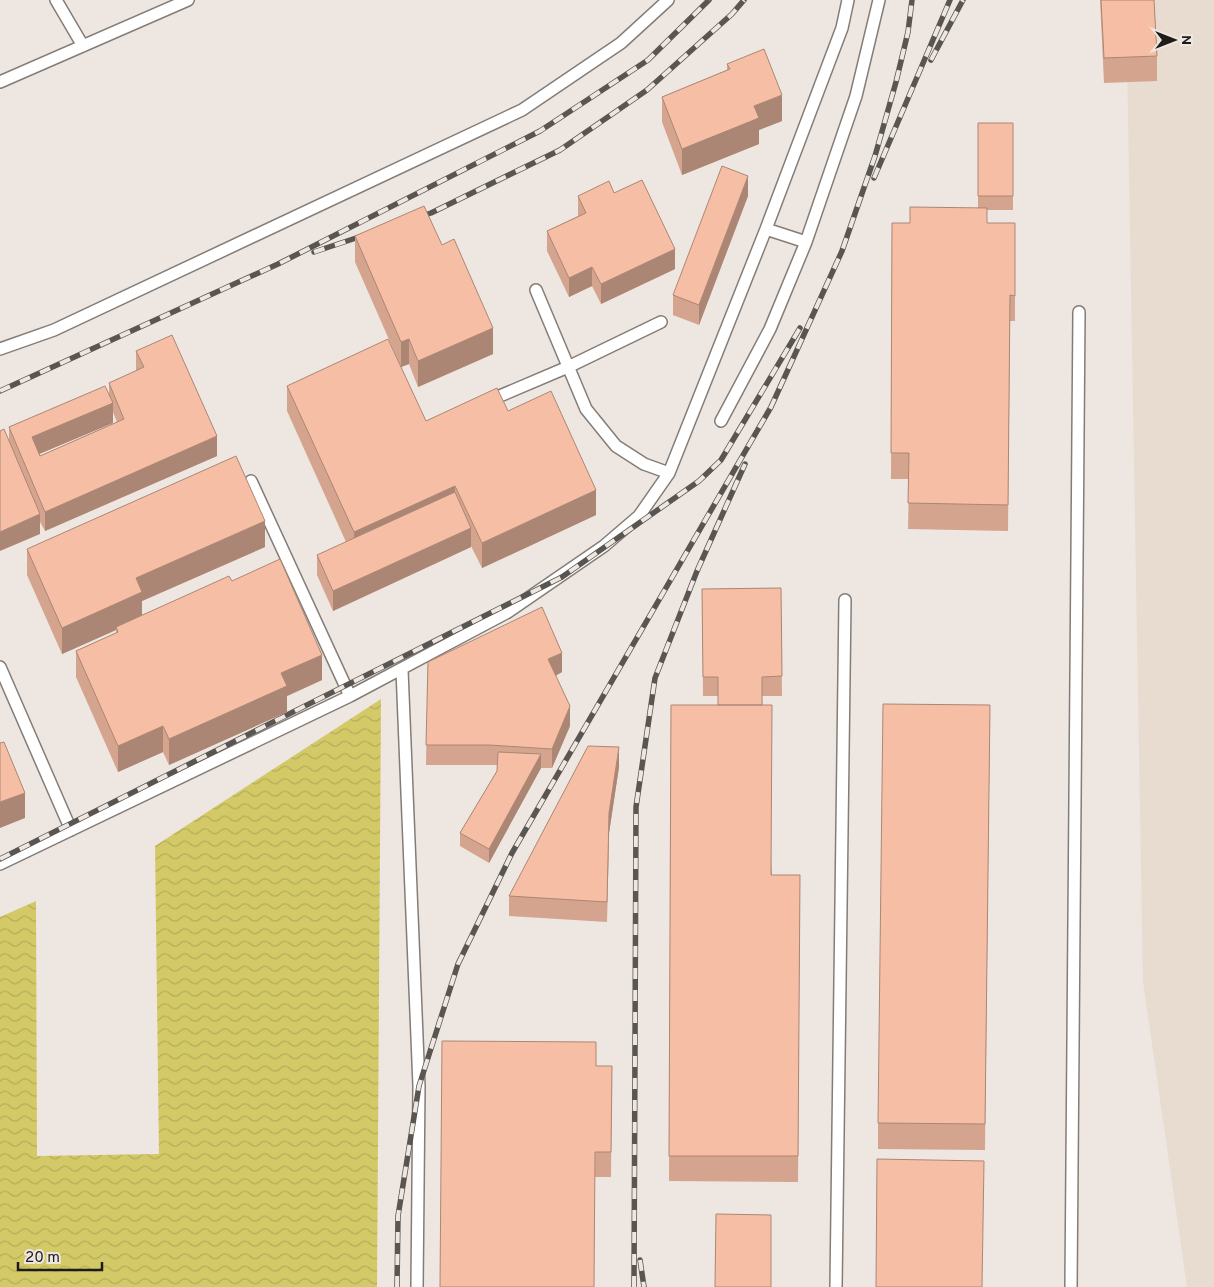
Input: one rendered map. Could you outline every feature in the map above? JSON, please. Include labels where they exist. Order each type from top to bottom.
[{"type":"lane","points":[[56,0],[83,46]]},
{"type":"lane","points":[[0,82],[188,0]]},
{"type":"lane","points":[[0,349],[54,330],[522,110],[621,43],[668,0]]},
{"type":"lane","points":[[0,864],[402,670],[508,612],[604,546],[639,516],[669,473],[766,229],[842,28],[848,0]]},
{"type":"lane","points":[[721,422],[770,329],[806,242],[856,96],[879,0]]},
{"type":"lane","points":[[766,229],[806,242]]},
{"type":"lane","points":[[536,290],[586,409],[616,446],[644,464],[669,473]]},
{"type":"lane","points":[[1071,1287],[1078,312]]},
{"type":"lane","points":[[477,406],[568,367],[661,322]]},
{"type":"lane","points":[[251,481],[350,696]]},
{"type":"lane","points":[[836,1287],[845,600]]},
{"type":"lane","points":[[0,667],[70,830]]},
{"type":"lane","points":[[402,670],[419,1086],[417,1287]]},
{"type":"shaded area","points":[[1126,0],[1214,0],[1214,1287],[1187,1287],[1143,981]]},
{"type":"water","points":[[381,699],[377,1287],[0,1287],[0,917],[36,901],[37,1156],[159,1154],[155,846]]},
{"type":"building","points":[[1101,0],[1154,0],[1157,56],[1104,58]]},
{"type":"building","points":[[764,49],[782,95],[754,106],[759,118],[682,149],[662,97],[730,69],[727,64]]},
{"type":"building","points":[[978,123],[1013,123],[1013,196],[978,196]]},
{"type":"building","points":[[722,166],[748,176],[699,305],[673,295]]},
{"type":"building","points":[[642,180],[675,249],[601,284],[592,267],[569,278],[547,231],[586,213],[578,196],[609,181],[614,193]]},
{"type":"building","points":[[424,206],[442,245],[454,239],[493,328],[418,361],[409,339],[401,342],[355,236]]},
{"type":"building","points":[[910,207],[987,208],[987,223],[1015,223],[1015,296],[1010,295],[1008,505],[908,503],[909,453],[891,453],[892,223],[910,223]]},
{"type":"building","points":[[172,335],[217,436],[45,512],[9,427],[105,386],[113,403],[32,437],[40,456],[124,419],[109,383],[144,367],[136,351]]},
{"type":"building","points":[[388,339],[426,421],[497,388],[508,411],[551,391],[596,490],[482,543],[455,486],[354,532],[287,386]]},
{"type":"building","points":[[4,429],[40,514],[0,532],[0,431]]},
{"type":"building","points":[[236,456],[265,521],[136,578],[142,592],[62,628],[27,549]]},
{"type":"building","points":[[455,492],[471,528],[333,591],[317,555]]},
{"type":"building","points":[[280,559],[322,655],[281,673],[287,686],[169,739],[163,726],[118,746],[76,651],[118,632],[116,627],[229,576],[232,581]]},
{"type":"building","points":[[781,588],[782,676],[762,677],[762,705],[718,705],[718,677],[703,677],[702,589]]},
{"type":"building","points":[[542,607],[562,653],[548,659],[570,706],[552,749],[489,745],[426,745],[428,662]]},
{"type":"building","points":[[883,704],[990,705],[985,1124],[878,1123]]},
{"type":"building","points":[[671,705],[772,705],[771,875],[800,875],[798,1156],[669,1156]]},
{"type":"building","points":[[4,742],[25,793],[0,802],[0,743]]},
{"type":"building","points":[[588,746],[619,747],[609,813],[607,902],[509,896]]},
{"type":"building","points":[[498,752],[541,754],[489,849],[460,833],[497,771]]},
{"type":"building","points":[[442,1041],[596,1042],[596,1066],[612,1066],[611,1152],[595,1152],[594,1287],[440,1287]]},
{"type":"building","points":[[877,1159],[984,1161],[982,1287],[876,1287]]},
{"type":"building","points":[[716,1214],[771,1215],[771,1287],[715,1287]]},
{"type":"railway","points":[[0,391],[278,264],[540,131],[648,60],[709,0]]},
{"type":"railway","points":[[416,218],[431,213],[560,150],[647,90],[732,14],[744,0]]},
{"type":"railway","points":[[397,1287],[398,1216],[419,1086],[458,964],[512,853],[771,407],[842,251],[875,156],[908,32],[912,0]]},
{"type":"railway","points":[[874,178],[950,0]]},
{"type":"railway","points":[[931,60],[963,0]]},
{"type":"railway","points":[[314,252],[368,234]]},
{"type":"railway","points":[[0,859],[562,577],[699,481],[721,460],[800,328]]},
{"type":"railway","points":[[634,1287],[636,807],[655,678],[697,571],[745,464]]},
{"type":"railway","points":[[640,1260],[644,1287]]}]
